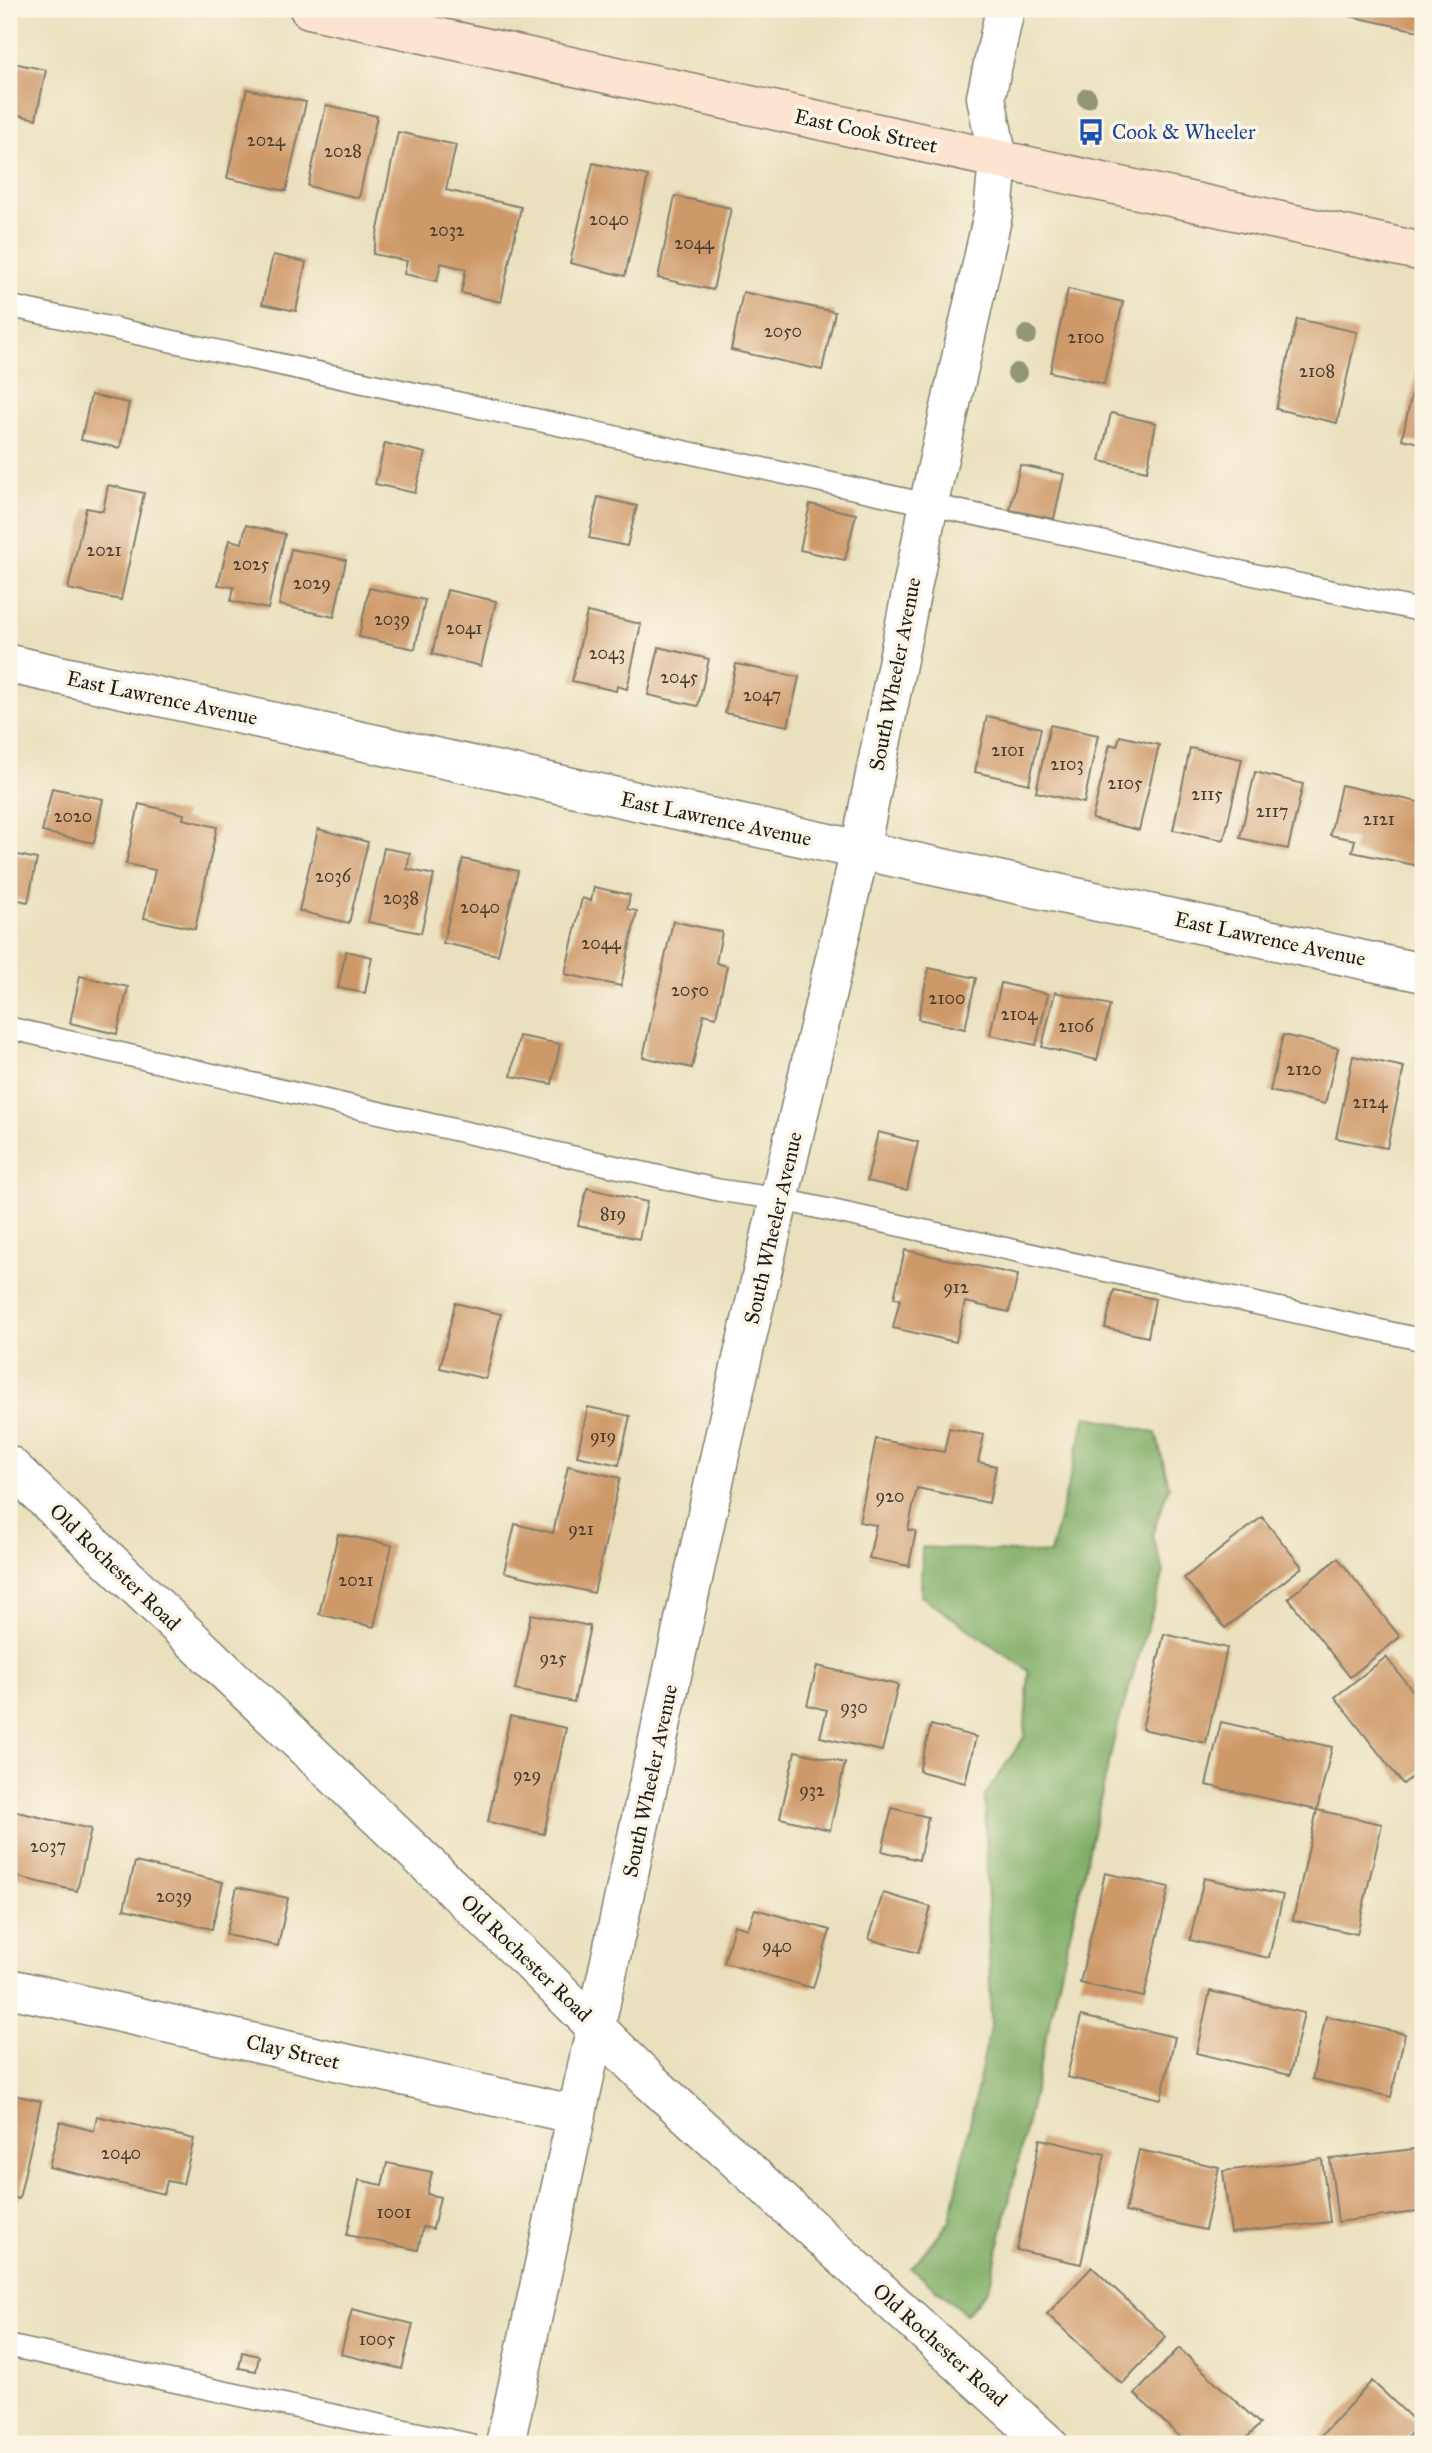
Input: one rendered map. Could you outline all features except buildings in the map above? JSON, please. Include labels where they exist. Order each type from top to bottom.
[{"type":"street","name":"East Cook Street","points":[[309,9],[1423,252]]},
{"type":"street","name":"South Wheeler Avenue","points":[[505,2444],[595,2024],[779,1199],[860,850],[929,503],[993,214],[998,160],[986,97],[1005,9]]},
{"type":"street","name":"East Lawrence Avenue","points":[[9,664],[1423,973]]},
{"type":"street","name":"Old Rochester Road","points":[[9,1465],[595,2024],[651,2082],[1048,2444]]},
{"type":"street","name":"Clay Street","points":[[9,1988],[577,2115]]},
{"type":"lane","points":[[9,306],[1423,611]]},
{"type":"lane","points":[[9,1028],[705,1186],[779,1199],[1423,1340]]},
{"type":"lane","points":[[9,2346],[468,2444]]},
{"type":"green space","points":[[1086,1416],[1156,1433],[1169,1486],[1152,1535],[1164,1572],[1116,1731],[989,2289],[966,2314],[911,2268],[950,2221],[991,2022],[985,1796],[1024,1737],[1029,1671],[921,1596],[922,1547],[1050,1554]]},
{"type":"place","name":"Cook & Wheeler","points":[[1091,132]]}]
